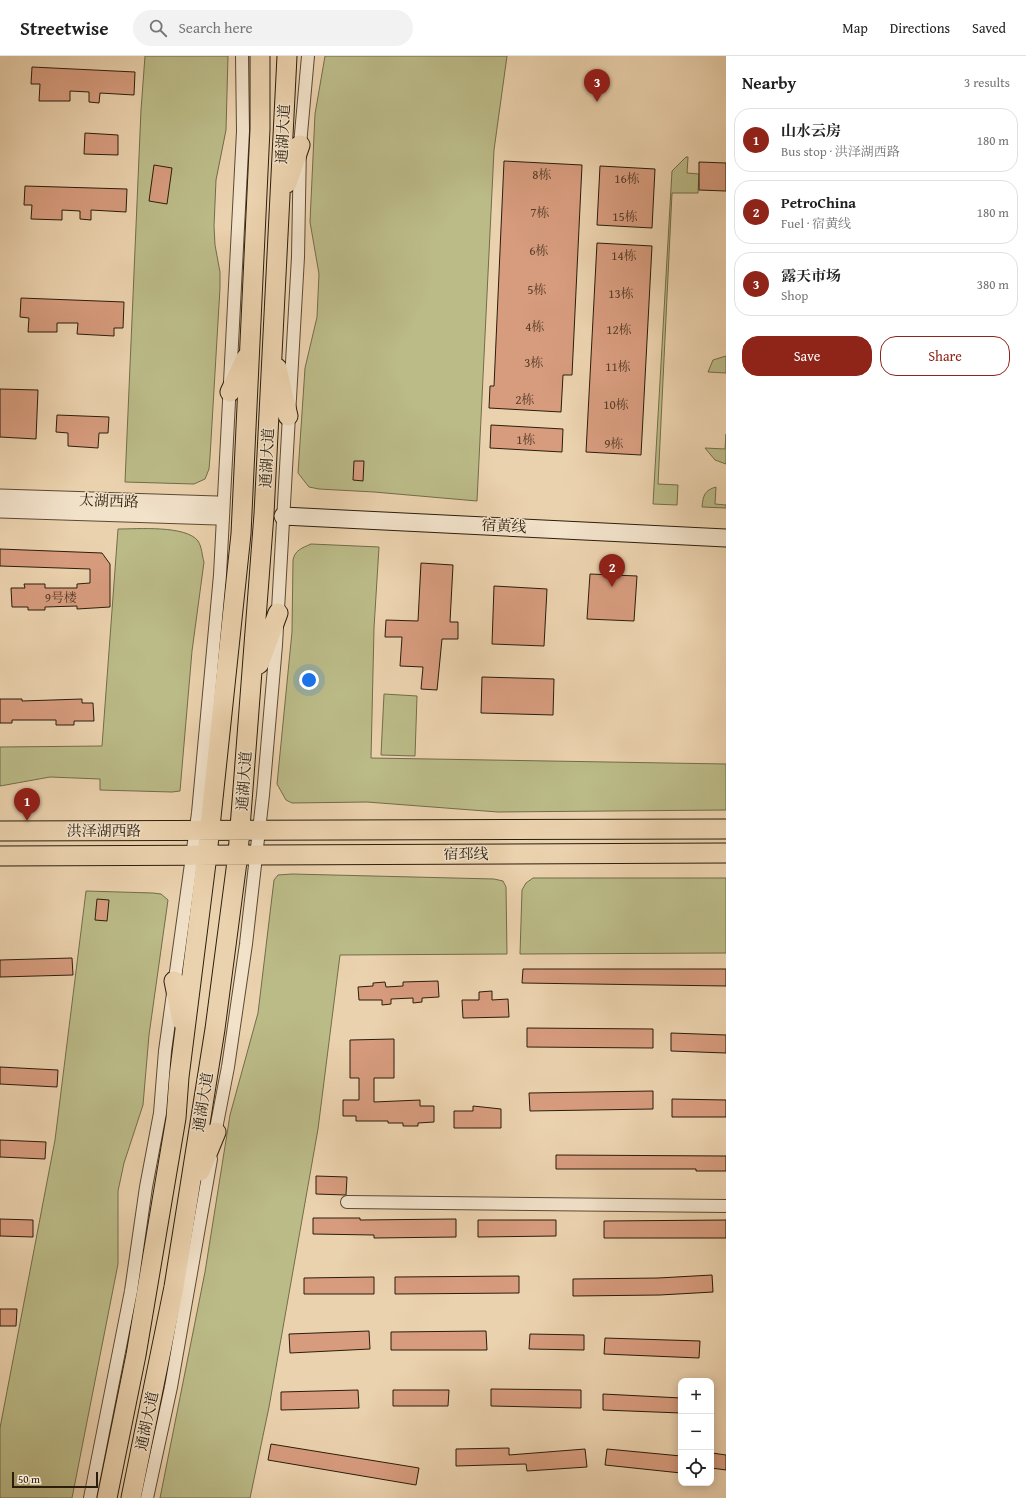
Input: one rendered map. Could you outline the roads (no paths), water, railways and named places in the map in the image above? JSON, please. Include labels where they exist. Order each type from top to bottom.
[{"type":"main road","name":"通湖大道","points":[[107,1498],[136,1356],[176,1118],[199,855],[241,534],[260,129],[260,56]]},
{"type":"main road","name":"通湖大道","points":[[131,1498],[163,1347],[188,1202],[215,1029],[247,854],[249,830],[251,688],[264,514],[287,56]]},
{"type":"main road","points":[[280,204],[300,146]]},
{"type":"main road","points":[[272,349],[288,416]]},
{"type":"main road","points":[[230,392],[250,350]]},
{"type":"main road","name":"宿黄线","points":[[283,516],[726,538]]},
{"type":"main road","points":[[251,688],[278,613]]},
{"type":"main road","name":"宿邳线","points":[[202,830],[495,831],[726,829]]},
{"type":"main road","name":"洪泽湖西路","points":[[0,831],[202,830]]},
{"type":"main road","name":"宿邳线","points":[[199,855],[726,853]]},
{"type":"main road","name":"洪泽湖西路","points":[[0,856],[199,855]]},
{"type":"main road","points":[[174,981],[184,1035]]},
{"type":"main road","points":[[188,1202],[216,1132]]},
{"type":"street","points":[[202,830],[220,575],[230,392],[243,131],[242,56]]},
{"type":"street","points":[[249,830],[264,787],[278,613],[298,256],[300,146],[308,56]]},
{"type":"street","name":"太湖西路","points":[[0,497],[217,510],[0,510]]},
{"type":"street","points":[[147,1498],[171,1387],[228,1067],[246,944],[247,854]]},
{"type":"street","points":[[90,1498],[130,1290],[146,1187],[160,1113],[165,1051],[174,981],[199,855]]},
{"type":"street","points":[[347,1202],[726,1206]]},
{"type":"place","name":"露天市场","points":[[597,102]]},
{"type":"place","name":"PetroChina","points":[[612,587]]},
{"type":"place","name":"山水云房","points":[[27,821]]}]
